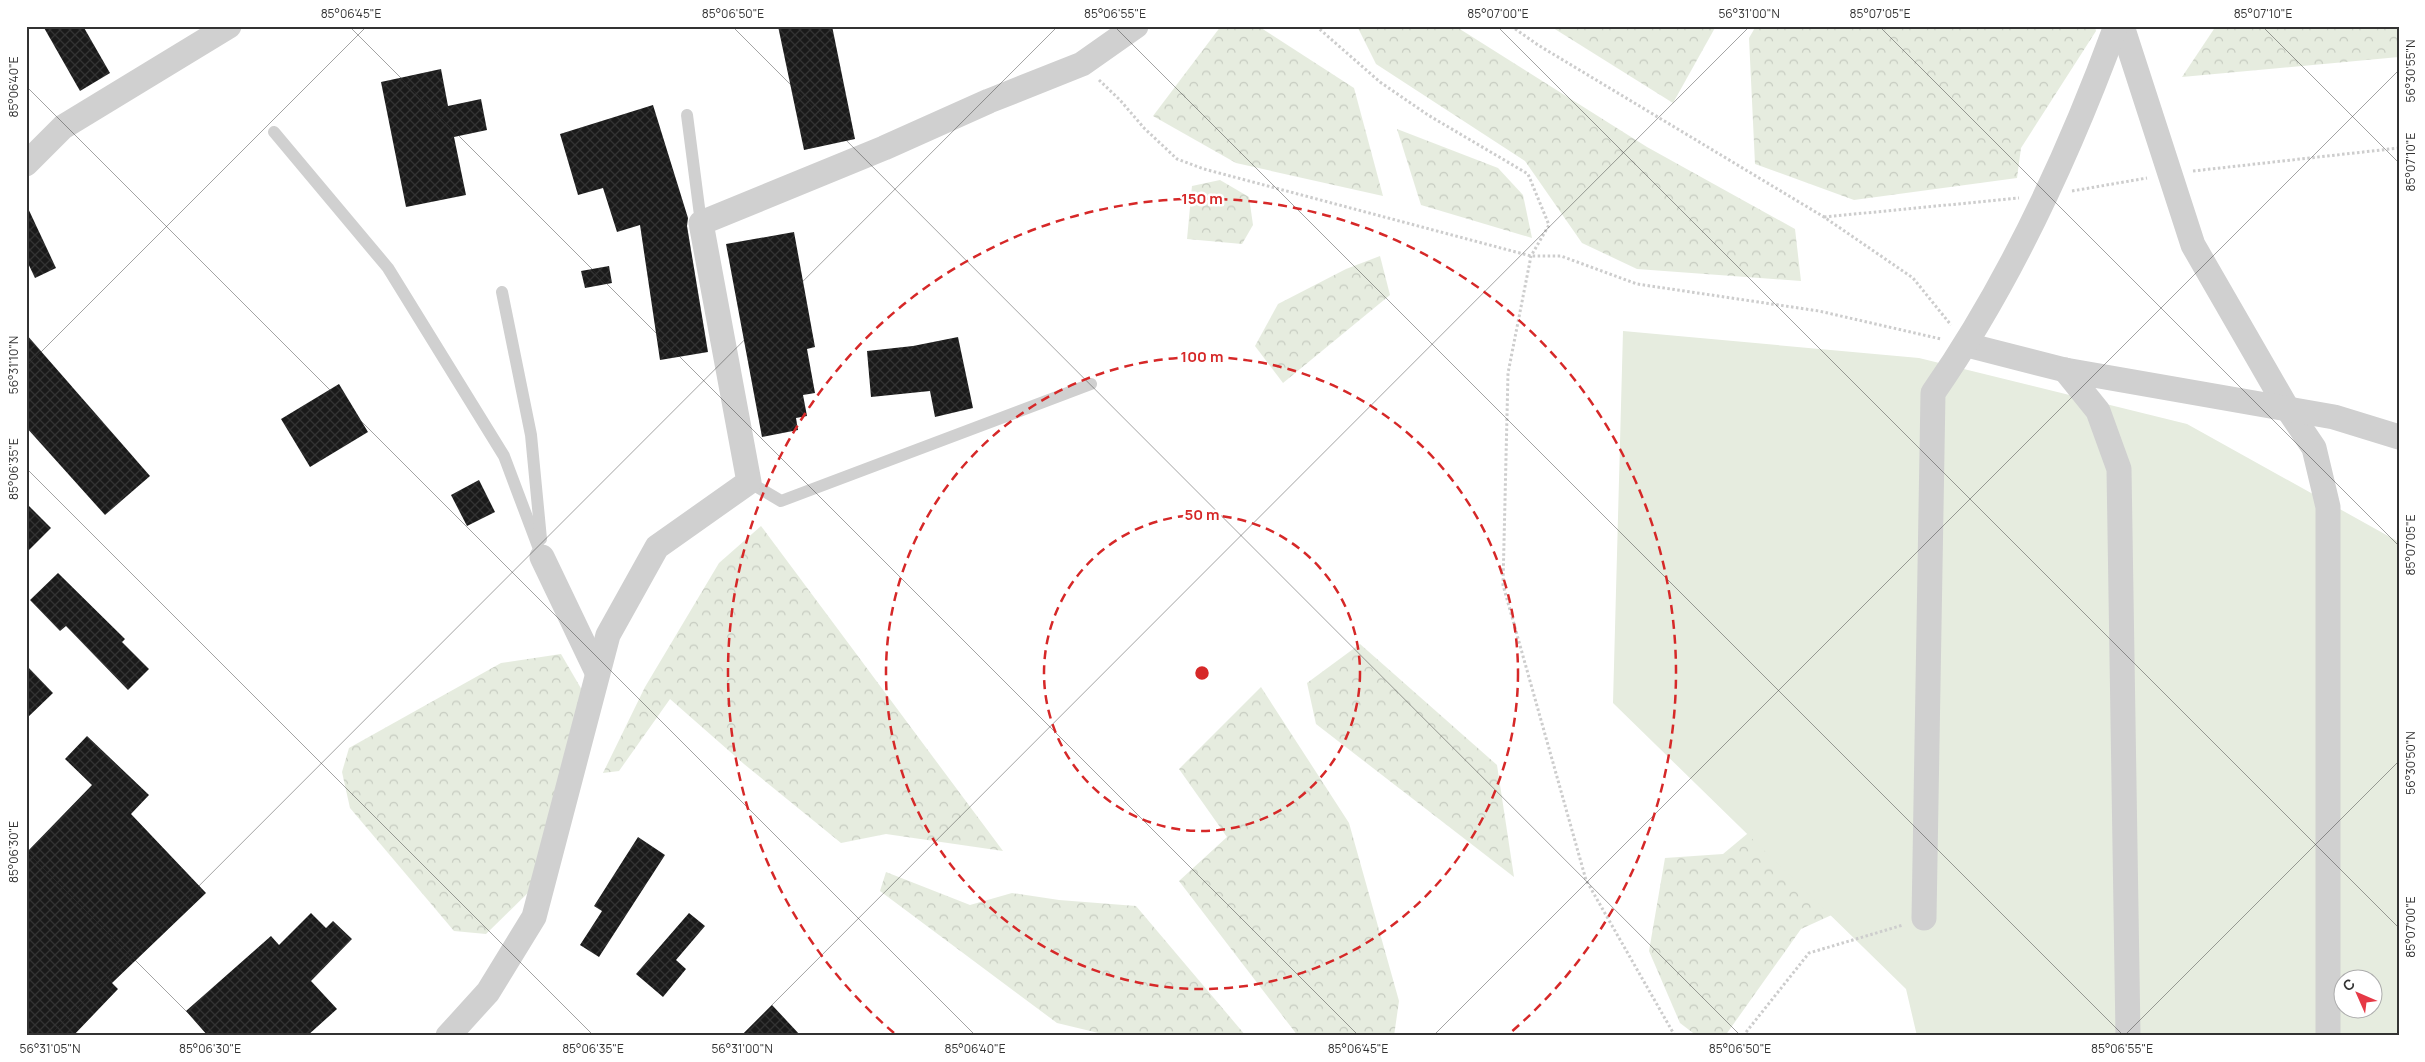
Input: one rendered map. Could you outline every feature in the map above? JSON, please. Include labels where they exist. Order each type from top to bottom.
[{"type":"street","points":[[26,164],[62,127],[201,33],[229,26]]},
{"type":"street","points":[[448,1036],[488,992],[534,916],[608,635],[657,547],[748,482],[701,223],[884,148],[989,101],[1082,64],[1136,26]]},
{"type":"street","points":[[1924,918],[1933,393],[1967,345],[2031,226],[2096,82],[2116,26]]},
{"type":"street","points":[[2122,26],[2168,174],[2193,244],[2287,408],[2314,448],[2328,507],[2328,1036]]},
{"type":"street","points":[[1967,345],[2064,370],[2334,416],[2399,437]]},
{"type":"street","points":[[2064,370],[2098,411],[2119,469],[2128,1036]]},
{"type":"street","points":[[542,557],[597,672]]},
{"type":"lane","points":[[686,115],[701,223]]},
{"type":"lane","points":[[274,132],[388,268],[504,456],[542,557]]},
{"type":"lane","points":[[502,292],[531,435],[542,557]]},
{"type":"lane","points":[[748,482],[781,501],[1091,384]]},
{"type":"path","points":[[1316,26],[1380,82],[1428,115],[1528,174],[1548,225],[1531,256],[1508,373],[1503,585],[1586,880],[1676,1036]]},
{"type":"path","points":[[1511,26],[1547,50],[1824,217],[1913,278],[1967,345]]},
{"type":"path","points":[[1082,64],[1177,159],[1204,169],[1531,256],[1561,256],[1637,284],[1819,311],[1967,345]]},
{"type":"path","points":[[1824,217],[2045,195],[2168,174],[2399,148]]},
{"type":"path","points":[[1743,1036],[1809,953],[1924,918]]},
{"type":"green space","points":[[1221,26],[1258,26],[1354,88],[1383,196],[1236,163],[1153,116]]},
{"type":"green space","points":[[1357,26],[1455,26],[1647,147],[1795,229],[1801,281],[1637,269],[1582,243],[1525,161],[1376,64]]},
{"type":"green space","points":[[1550,26],[1716,26],[1673,103]]},
{"type":"green space","points":[[1756,26],[2095,26],[2096,31],[2021,148],[2017,178],[1854,200],[1755,164],[1749,38]]},
{"type":"green space","points":[[2216,26],[2399,26],[2399,57],[2182,77]]},
{"type":"green space","points":[[1397,129],[1498,168],[1523,195],[1532,238],[1421,205]]},
{"type":"green space","points":[[1220,180],[1249,197],[1253,225],[1242,244],[1187,239],[1192,186]]},
{"type":"green space","points":[[1380,256],[1390,295],[1283,383],[1255,346],[1278,304],[1346,269]]},
{"type":"green space","points":[[1623,331],[1919,358],[2187,424],[2399,542],[2399,1036],[1917,1036],[1906,989],[1613,703]]},
{"type":"green space","points":[[761,526],[1003,851],[886,834],[841,843],[744,764],[670,699],[619,771],[603,773],[645,687],[719,563]]},
{"type":"green space","points":[[1360,644],[1497,765],[1514,877],[1316,724],[1307,683]]},
{"type":"green space","points":[[561,654],[586,697],[543,878],[486,934],[454,931],[350,808],[342,772],[349,748],[501,663]]},
{"type":"green space","points":[[1261,687],[1349,823],[1399,1001],[1394,1036],[1298,1036],[1179,881],[1227,837],[1179,769]]},
{"type":"green space","points":[[1812,780],[1893,887],[1801,929],[1725,1036],[1697,1036],[1680,1023],[1649,951],[1665,858],[1723,854]]},
{"type":"green space","points":[[886,872],[970,905],[1012,893],[1059,900],[1136,906],[1246,1036],[1111,1036],[1057,1023],[880,891]]},
{"type":"building","points":[[43,26],[83,26],[110,73],[80,91]]},
{"type":"building","points":[[778,26],[832,26],[855,139],[804,150]]},
{"type":"building","points":[[441,69],[448,106],[481,99],[487,130],[454,137],[466,195],[406,207],[381,82]]},
{"type":"building","points":[[653,105],[688,218],[687,226],[708,352],[660,360],[640,225],[617,232],[603,188],[578,195],[560,134]]},
{"type":"building","points":[[26,204],[56,268],[35,278],[26,259]]},
{"type":"building","points":[[794,232],[815,347],[807,349],[815,393],[803,395],[807,416],[796,418],[798,430],[762,437],[726,244]]},
{"type":"building","points":[[609,266],[612,283],[585,288],[581,271]]},
{"type":"building","points":[[26,334],[150,476],[105,515],[26,427]]},
{"type":"building","points":[[958,337],[973,408],[935,417],[930,391],[871,397],[867,351],[913,346]]},
{"type":"building","points":[[339,384],[368,432],[310,467],[281,419]]},
{"type":"building","points":[[479,480],[495,512],[467,526],[451,495]]},
{"type":"building","points":[[26,503],[51,528],[26,553]]},
{"type":"building","points":[[58,573],[125,639],[122,642],[149,669],[128,690],[66,626],[60,631],[30,600]]},
{"type":"building","points":[[26,665],[53,693],[26,719]]},
{"type":"building","points":[[87,736],[149,795],[131,814],[206,893],[112,983],[118,989],[73,1036],[26,1036],[26,853],[92,785],[65,759]]},
{"type":"building","points":[[638,837],[665,855],[599,957],[580,945],[602,911],[594,906]]},
{"type":"building","points":[[311,913],[326,928],[333,921],[352,939],[311,981],[337,1009],[307,1036],[208,1036],[186,1011],[271,936],[279,945]]},
{"type":"building","points":[[689,913],[705,926],[676,960],[686,969],[663,997],[636,974]]},
{"type":"building","points":[[772,1005],[801,1036],[741,1036]]}]
